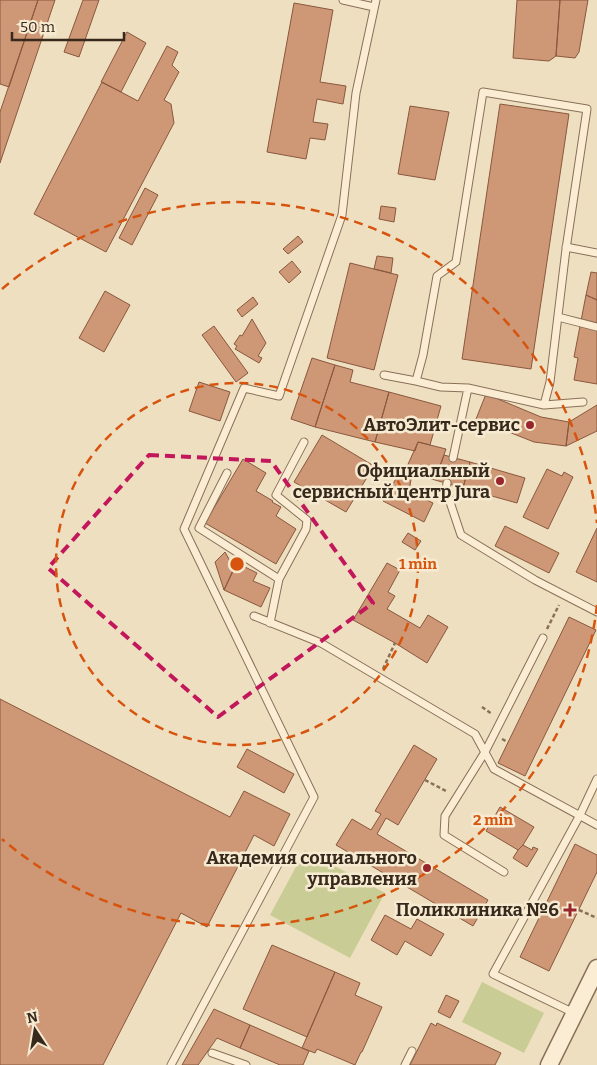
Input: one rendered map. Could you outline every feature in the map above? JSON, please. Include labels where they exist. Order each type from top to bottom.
[{"type":"street","points":[[549,1065],[597,968]]},
{"type":"lane","points":[[171,1065],[314,798],[184,529],[244,388],[279,396],[342,214],[356,93],[375,3],[343,0]]},
{"type":"lane","points":[[416,381],[423,355],[437,276],[456,262],[483,92],[587,108],[566,247],[550,382],[544,405]]},
{"type":"lane","points":[[566,247],[597,253]]},
{"type":"lane","points":[[558,318],[597,326]]},
{"type":"lane","points":[[384,375],[441,387],[468,388],[544,405],[583,402]]},
{"type":"lane","points":[[453,458],[468,388]]},
{"type":"lane","points":[[270,623],[279,579],[306,528],[307,520],[276,495],[304,442]]},
{"type":"lane","points":[[227,473],[199,528],[279,579]]},
{"type":"lane","points":[[447,483],[446,490],[461,534],[535,580],[597,612]]},
{"type":"lane","points":[[254,616],[321,643],[475,734],[494,769],[597,825]]},
{"type":"lane","points":[[504,872],[444,835],[445,816],[485,752],[543,638]]},
{"type":"lane","points":[[574,1014],[493,974],[580,815],[597,779]]},
{"type":"lane","points":[[405,1065],[412,1051]]},
{"type":"lane","points":[[212,1053],[246,1065]]},
{"type":"path","points":[[543,638],[565,595]]},
{"type":"path","points":[[378,677],[396,643]]},
{"type":"path","points":[[425,780],[457,796]]},
{"type":"path","points":[[579,910],[597,918]]},
{"type":"highlighted area","points":[[149,455],[271,461],[373,603],[218,717],[48,568]]},
{"type":"green space","points":[[305,850],[385,893],[350,958],[270,915]]},
{"type":"green space","points":[[482,982],[544,1013],[524,1053],[462,1022]]},
{"type":"building","points":[[0,0],[38,0],[9,87],[0,84]]},
{"type":"building","points":[[38,0],[55,0],[0,163],[0,112]]},
{"type":"building","points":[[83,0],[99,0],[79,57],[64,52]]},
{"type":"building","points":[[517,0],[560,0],[556,56],[549,61],[513,58]]},
{"type":"building","points":[[560,0],[588,0],[579,52],[575,58],[556,56]]},
{"type":"building","points":[[294,3],[333,10],[320,82],[346,86],[343,104],[317,99],[313,122],[328,124],[325,140],[310,138],[306,159],[267,152]]},
{"type":"building","points":[[127,32],[146,43],[121,92],[101,82]]},
{"type":"building","points":[[167,46],[178,52],[172,65],[179,72],[164,100],[171,104],[174,123],[106,252],[34,214],[102,82],[138,101]]},
{"type":"building","points":[[500,104],[569,114],[531,369],[462,359]]},
{"type":"building","points":[[410,106],[449,112],[435,180],[398,174]]},
{"type":"building","points":[[145,188],[158,195],[132,245],[119,238]]},
{"type":"building","points":[[381,206],[396,208],[394,222],[379,219]]},
{"type":"building","points":[[298,236],[303,242],[288,254],[283,249]]},
{"type":"building","points":[[377,256],[393,258],[391,273],[374,269]]},
{"type":"building","points":[[292,261],[301,272],[289,283],[279,272]]},
{"type":"building","points":[[350,263],[398,275],[374,370],[327,358]]},
{"type":"building","points":[[591,272],[597,273],[597,300],[586,295]]},
{"type":"building","points":[[105,291],[130,305],[104,352],[79,338]]},
{"type":"building","points":[[586,295],[597,300],[597,384],[574,380],[578,358],[574,357]]},
{"type":"building","points":[[253,297],[258,304],[242,317],[237,310]]},
{"type":"building","points":[[252,319],[266,343],[258,356],[262,358],[259,363],[235,349],[237,346],[234,344],[240,335],[242,336]]},
{"type":"building","points":[[214,326],[248,373],[236,382],[202,335]]},
{"type":"building","points":[[312,358],[335,365],[315,427],[291,419]]},
{"type":"building","points":[[335,365],[353,370],[350,382],[389,392],[375,442],[315,427]]},
{"type":"building","points":[[199,382],[230,392],[220,421],[189,411]]},
{"type":"building","points":[[389,392],[441,406],[430,445],[418,442],[415,451],[375,442]]},
{"type":"building","points":[[486,394],[541,417],[569,422],[566,446],[534,442],[476,419]]},
{"type":"building","points":[[597,405],[597,431],[566,446],[569,422]]},
{"type":"building","points":[[322,435],[374,466],[346,512],[294,482]]},
{"type":"building","points":[[418,442],[446,449],[435,480],[405,471]]},
{"type":"building","points":[[444,455],[470,462],[463,488],[435,480]]},
{"type":"building","points":[[243,459],[266,473],[256,491],[281,507],[276,516],[296,529],[276,564],[205,523]]},
{"type":"building","points":[[470,462],[525,478],[517,503],[463,488]]},
{"type":"building","points":[[547,469],[562,476],[564,472],[573,477],[548,529],[523,517]]},
{"type":"building","points":[[401,470],[412,474],[409,491],[433,503],[424,522],[383,501]]},
{"type":"building","points":[[505,526],[559,553],[549,573],[495,546]]},
{"type":"building","points":[[597,528],[597,582],[576,572]]},
{"type":"building","points":[[408,533],[421,541],[415,550],[402,542]]},
{"type":"building","points":[[225,552],[234,568],[224,590],[215,562]]},
{"type":"building","points":[[237,563],[257,573],[253,581],[270,588],[261,607],[224,590]]},
{"type":"building","points":[[387,563],[400,570],[388,592],[395,596],[387,609],[420,628],[428,615],[448,627],[427,663],[353,620]]},
{"type":"building","points":[[569,617],[596,630],[525,776],[498,763]]},
{"type":"building","points":[[0,699],[230,817],[244,791],[290,814],[274,846],[254,835],[207,927],[181,913],[103,1065],[0,1065]]},
{"type":"building","points":[[414,745],[437,759],[398,825],[386,818],[377,834],[488,900],[473,926],[336,845],[352,819],[371,830],[381,814],[375,811]]},
{"type":"building","points":[[247,749],[294,774],[284,793],[237,767]]},
{"type":"building","points":[[500,807],[534,827],[518,850],[486,831]]},
{"type":"building","points":[[575,844],[597,855],[597,872],[549,971],[520,957]]},
{"type":"building","points":[[523,845],[532,850],[533,847],[538,849],[527,867],[513,858]]},
{"type":"building","points":[[385,915],[411,929],[417,919],[444,934],[431,956],[405,941],[397,955],[371,940]]},
{"type":"building","points":[[272,945],[335,972],[307,1037],[243,1009]]},
{"type":"building","points":[[335,972],[360,983],[355,995],[382,1007],[355,1065],[317,1049],[315,1053],[302,1048]]},
{"type":"building","points":[[446,995],[459,1001],[450,1018],[438,1012]]},
{"type":"building","points":[[214,1009],[250,1025],[240,1048],[217,1038],[198,1065],[182,1065]]},
{"type":"building","points":[[431,1023],[436,1026],[437,1023],[501,1053],[495,1065],[410,1065]]},
{"type":"building","points":[[250,1025],[309,1051],[303,1065],[280,1065],[240,1048]]},
{"type":"place","name":"АвтоЭлит-сервис","points":[[530,425]]},
{"type":"place","name":"Официальный сервисный центр Jura","points":[[500,481]]},
{"type":"place","name":"Академия социального управления","points":[[427,868]]},
{"type":"place","name":"Поликлиника №6","points":[[570,910]]}]
